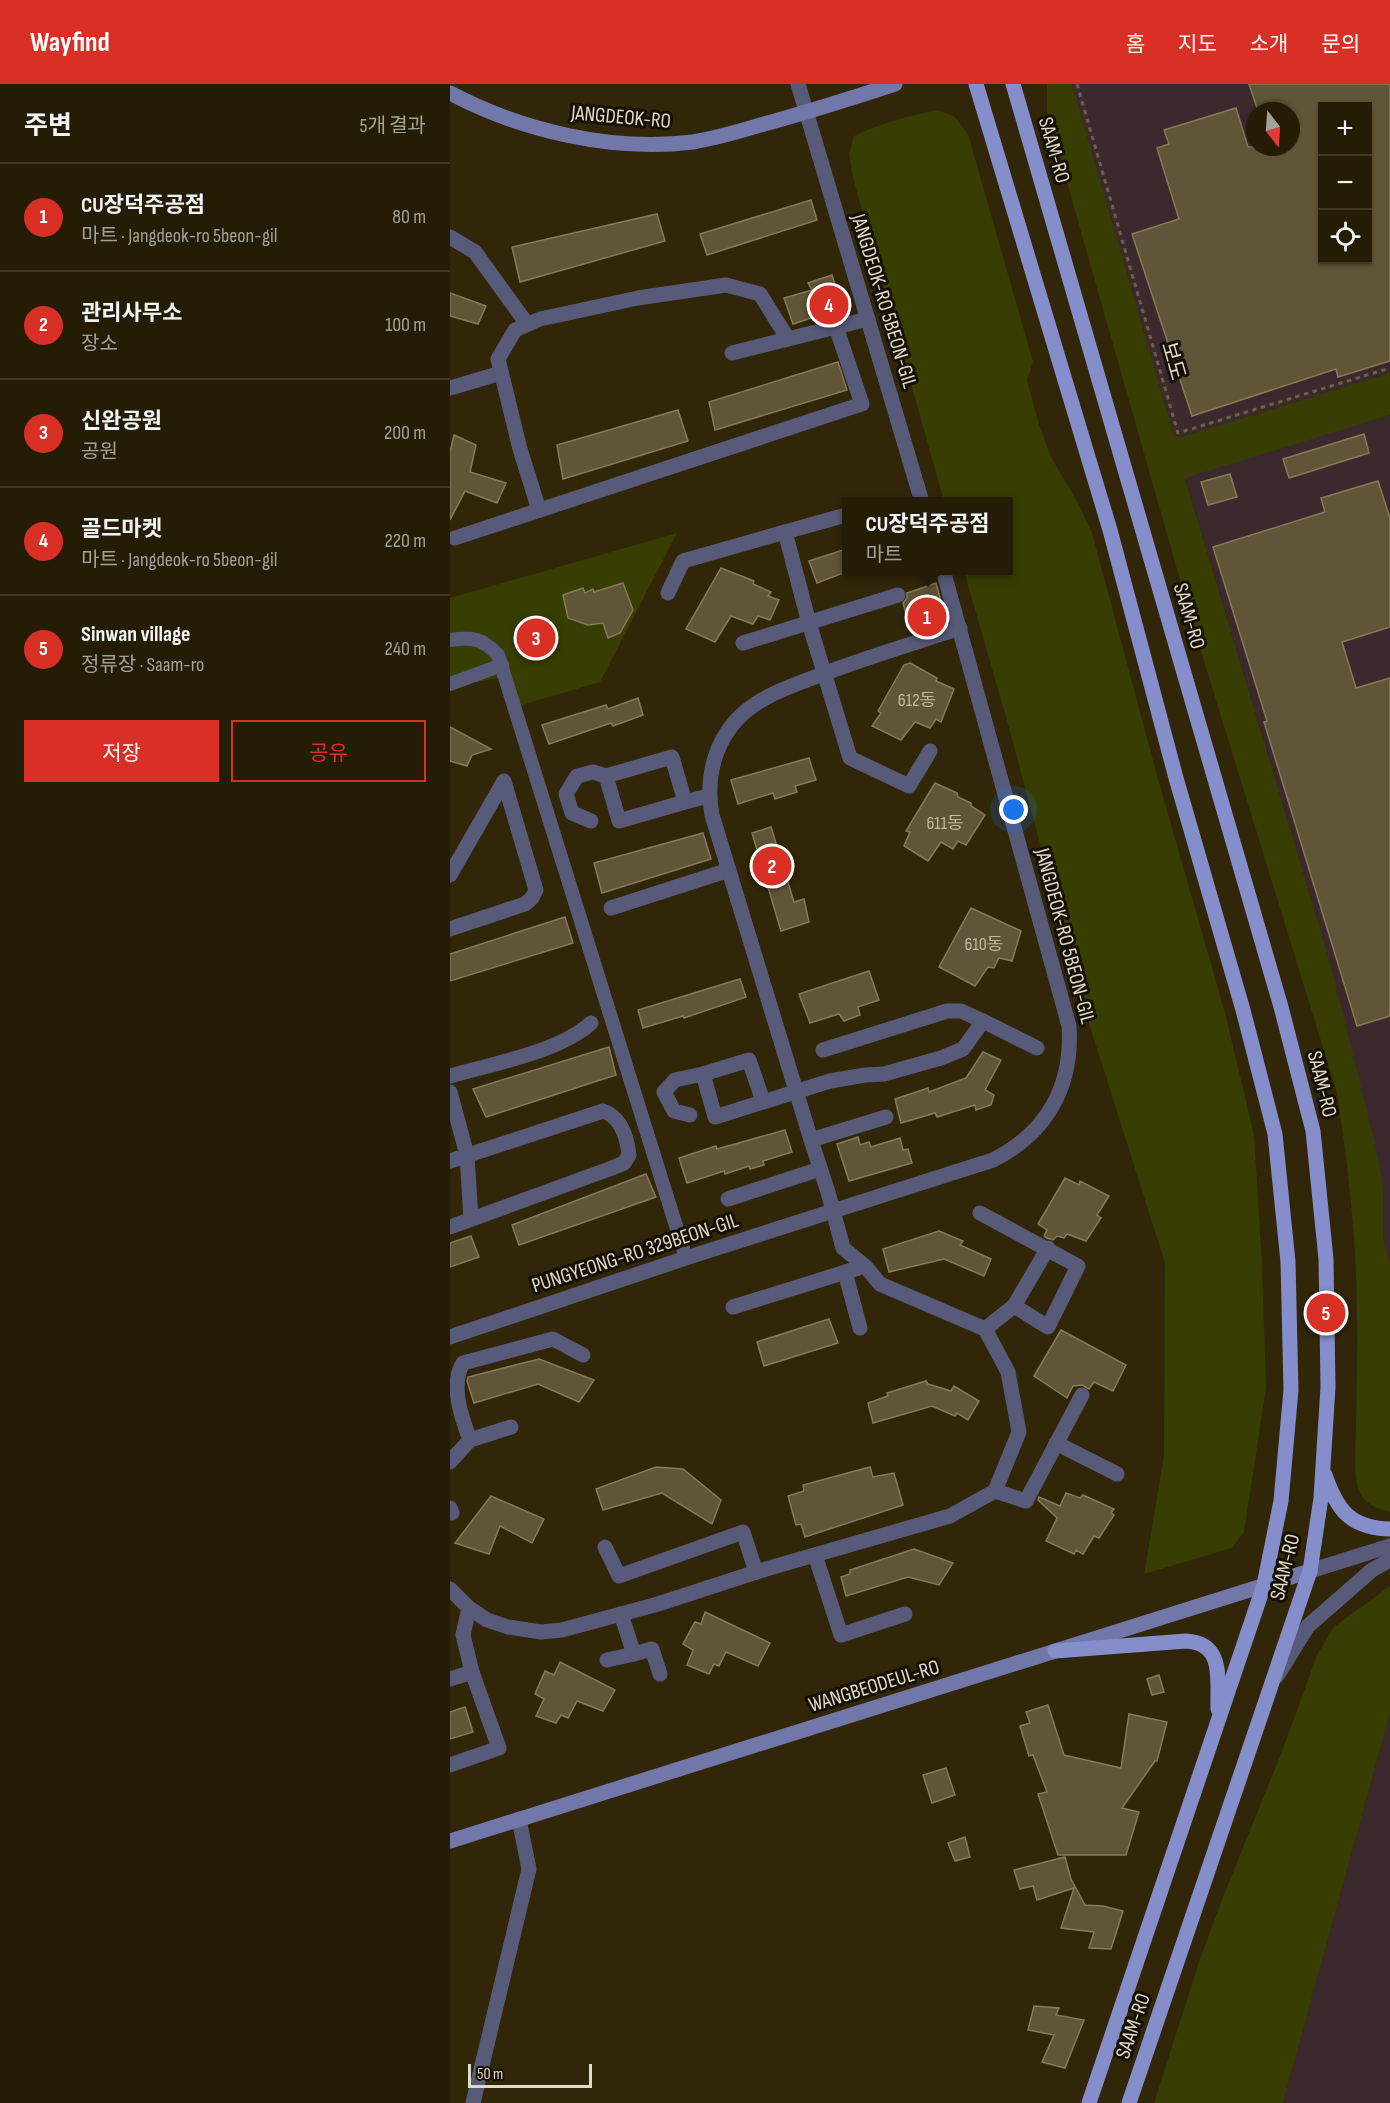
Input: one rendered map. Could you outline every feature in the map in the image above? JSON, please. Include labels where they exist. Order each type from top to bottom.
[{"type":"main road","name":"JANGDEOK-RO","points":[[450,93],[481,107],[546,130],[582,138],[632,143],[693,142],[723,136],[895,84]]},
{"type":"main road","name":"SAAM-RO","points":[[976,84],[1110,530],[1176,778],[1243,1010],[1275,1134],[1288,1262],[1291,1390],[1281,1501],[1264,1585],[1089,2103]]},
{"type":"main road","name":"SAAM-RO","points":[[1013,84],[1274,985],[1313,1131],[1326,1259],[1329,1387],[1321,1498],[1310,1571],[1129,2103]]},
{"type":"main road","points":[[1323,1469],[1333,1499],[1348,1516],[1358,1523],[1376,1529],[1390,1529]]},
{"type":"main road","name":"WANGBEODEUL-RO","points":[[450,1841],[1310,1571]]},
{"type":"main road","points":[[1055,1651],[1186,1641],[1201,1643],[1212,1653],[1217,1665],[1218,1721]]},
{"type":"street","name":"JANGDEOK-RO 5BEON-GIL","points":[[798,84],[921,497]]},
{"type":"street","points":[[450,237],[475,252],[527,324]]},
{"type":"street","points":[[539,510],[520,449],[498,359],[514,330],[540,320],[638,298],[726,285],[760,294],[788,339]]},
{"type":"street","points":[[732,353],[868,319]]},
{"type":"street","points":[[455,538],[862,404],[836,327]]},
{"type":"street","points":[[450,388],[501,373]]},
{"type":"street","points":[[668,593],[683,561],[842,516]]},
{"type":"street","points":[[785,532],[808,623],[850,758],[909,786],[930,751]]},
{"type":"street","name":"JANGDEOK-RO 5BEON-GIL","points":[[833,1210],[993,1160],[1011,1151],[1048,1114],[1058,1098],[1070,1055],[1069,1026],[944,575]]},
{"type":"street","points":[[743,643],[898,595]]},
{"type":"street","points":[[450,1589],[469,1608],[497,1624],[541,1632],[562,1630],[814,1554],[950,1516],[995,1491],[1020,1432],[1008,1372],[985,1329],[880,1284],[865,1266],[843,1248],[708,796],[717,749],[745,712],[780,690],[960,628]]},
{"type":"street","points":[[450,640],[467,637],[486,642],[498,655],[502,665],[686,1258]]},
{"type":"street","points":[[450,684],[502,665]]},
{"type":"street","points":[[591,821],[572,813],[566,794],[577,776],[593,772],[606,776],[672,757],[685,802]]},
{"type":"street","points":[[606,776],[619,821],[708,796]]},
{"type":"street","points":[[450,875],[504,781],[536,890],[525,904],[450,928]]},
{"type":"street","points":[[610,908],[729,870]]},
{"type":"street","points":[[823,1050],[947,1011],[962,1011],[1036,1048]]},
{"type":"street","points":[[703,1074],[715,1117],[844,1078],[884,1074],[955,1053],[963,1049],[983,1021]]},
{"type":"street","points":[[450,1076],[554,1046],[580,1033],[591,1023]]},
{"type":"street","points":[[690,1115],[674,1111],[664,1092],[675,1080],[749,1060],[764,1101]]},
{"type":"street","points":[[450,1092],[467,1155],[471,1219]]},
{"type":"street","points":[[450,1161],[603,1111],[615,1116],[620,1123],[629,1155],[624,1163],[612,1168],[450,1227]]},
{"type":"street","points":[[811,1140],[886,1117]]},
{"type":"street","points":[[729,1199],[820,1169]]},
{"type":"street","name":"PUNGYEONG-RO 329BEON-GIL","points":[[450,1337],[833,1210]]},
{"type":"street","points":[[980,1212],[1078,1266],[1048,1326],[1014,1306]]},
{"type":"street","points":[[985,1329],[1014,1306],[1048,1248]]},
{"type":"street","points":[[733,1307],[865,1266]]},
{"type":"street","points":[[845,1272],[860,1328]]},
{"type":"street","points":[[470,1440],[454,1395],[455,1371],[463,1363],[553,1339],[583,1355]]},
{"type":"street","points":[[995,1491],[1026,1501],[1082,1395]]},
{"type":"street","points":[[450,1462],[470,1440],[511,1427]]},
{"type":"street","points":[[1056,1443],[1117,1474]]},
{"type":"street","points":[[605,1547],[619,1576],[743,1532],[756,1572]]},
{"type":"street","points":[[1310,1571],[1390,1546]]},
{"type":"street","points":[[814,1554],[841,1635],[905,1614]]},
{"type":"street","points":[[1270,1689],[1308,1626],[1372,1570],[1390,1560]]},
{"type":"street","points":[[450,1765],[500,1748],[472,1672],[456,1637],[469,1608]]},
{"type":"street","points":[[621,1614],[634,1654]]},
{"type":"street","points":[[607,1660],[652,1649],[660,1674]]},
{"type":"street","points":[[450,1679],[472,1672]]},
{"type":"street","points":[[473,2103],[529,1869],[519,1819]]},
{"type":"path","name":"보도","points":[[1077,84],[1178,433],[1390,368]]},
{"type":"shaded area","points":[[1072,84],[1390,84],[1390,373],[1175,439]]},
{"type":"shaded area","points":[[1390,415],[1390,1262],[1383,1239],[1383,1186],[1330,962],[1185,477]]},
{"type":"shaded area","points":[[1390,1713],[1390,2103],[1283,2103]]},
{"type":"green space","points":[[1047,84],[1072,84],[1175,439],[1390,373],[1390,415],[1185,478],[1330,962],[1375,1144],[1383,1186],[1383,1239],[1390,1262],[1390,1512],[1373,1506],[1363,1498],[1356,1478],[1355,1254],[1348,1173],[1337,1093],[1192,622],[1047,112]]},
{"type":"green space","points":[[937,110],[954,116],[968,134],[1033,362],[1027,380],[1039,425],[1051,457],[1078,503],[1092,533],[1158,779],[1225,1013],[1254,1135],[1262,1264],[1266,1388],[1244,1532],[1232,1548],[1144,1574],[1164,1456],[1165,1263],[1080,995],[1010,731],[965,575],[1013,575],[1013,497],[943,497],[853,178],[849,154],[854,136],[905,117]]},
{"type":"green space","points":[[677,533],[600,682],[508,709],[498,678],[450,687],[450,598]]},
{"type":"green space","points":[[1390,1586],[1390,1713],[1283,2103],[1154,2103],[1199,1962],[1283,1749],[1317,1655],[1334,1627]]},
{"type":"building","points":[[1249,84],[1390,84],[1390,361],[1338,377],[1336,369],[1192,416],[1132,234],[1179,219],[1157,148],[1169,144],[1164,130],[1236,108],[1246,140],[1246,156],[1300,156],[1300,102],[1255,102]]},
{"type":"building","points":[[811,200],[817,220],[707,255],[700,234]]},
{"type":"building","points":[[657,214],[665,241],[520,282],[512,247]]},
{"type":"building","points":[[832,275],[842,308],[793,324],[784,298],[812,290],[808,283]]},
{"type":"building","points":[[450,293],[486,306],[478,324],[450,316]]},
{"type":"building","points":[[838,362],[847,390],[715,430],[709,402]]},
{"type":"building","points":[[678,410],[688,441],[563,479],[557,445]]},
{"type":"building","points":[[1364,434],[1369,453],[1289,478],[1283,459]]},
{"type":"building","points":[[454,435],[476,445],[470,472],[506,483],[497,503],[465,491],[450,520],[450,452]]},
{"type":"building","points":[[1230,474],[1237,497],[1208,505],[1201,482]]},
{"type":"building","points":[[1378,481],[1390,518],[1390,627],[1342,642],[1356,688],[1390,678],[1390,1016],[1357,1026],[1213,547],[1325,512],[1321,498]]},
{"type":"building","points":[[842,550],[842,574],[817,583],[809,561]]},
{"type":"building","points":[[721,568],[754,581],[753,584],[771,592],[768,596],[779,600],[770,620],[758,616],[753,624],[731,616],[715,642],[686,629]]},
{"type":"building","points":[[623,583],[633,610],[620,633],[608,638],[603,623],[588,625],[568,618],[563,595],[583,588],[585,593],[593,589],[594,592]]},
{"type":"building","points":[[936,583],[946,619],[910,628],[903,603],[907,598],[907,593]]},
{"type":"building","points":[[910,663],[937,678],[936,681],[954,689],[941,722],[936,719],[930,728],[915,722],[901,740],[872,726],[881,713],[878,711],[904,665]]},
{"type":"building","points":[[638,698],[643,715],[549,744],[542,725],[606,705],[608,709]]},
{"type":"building","points":[[450,727],[491,749],[472,755],[467,766],[450,761]]},
{"type":"building","points":[[809,758],[816,780],[795,786],[797,792],[775,799],[773,793],[738,804],[731,780]]},
{"type":"building","points":[[935,783],[957,793],[958,797],[971,803],[971,806],[985,815],[966,845],[958,841],[953,849],[941,842],[928,861],[904,846],[910,832],[906,831]]},
{"type":"building","points":[[771,827],[794,902],[804,899],[809,922],[781,931],[752,833]]},
{"type":"building","points":[[703,833],[711,859],[602,893],[594,863]]},
{"type":"building","points":[[971,908],[1021,931],[1012,961],[999,958],[994,968],[988,967],[975,986],[939,967]]},
{"type":"building","points":[[565,917],[573,943],[450,981],[450,954]]},
{"type":"building","points":[[869,971],[879,1000],[858,1007],[860,1015],[844,1021],[839,1014],[810,1023],[799,994]]},
{"type":"building","points":[[740,979],[746,997],[684,1018],[683,1016],[643,1028],[638,1010]]},
{"type":"building","points":[[609,1047],[616,1075],[486,1117],[473,1089]]},
{"type":"building","points":[[983,1052],[1001,1060],[985,1090],[994,1095],[991,1105],[976,1110],[975,1105],[937,1117],[935,1113],[901,1123],[895,1099],[928,1088],[929,1092],[966,1078]]},
{"type":"building","points":[[785,1130],[792,1152],[763,1161],[764,1165],[750,1169],[749,1166],[725,1174],[724,1171],[687,1183],[679,1158],[716,1146],[717,1149]]},
{"type":"building","points":[[858,1137],[860,1145],[869,1142],[871,1147],[900,1138],[903,1150],[908,1149],[912,1163],[849,1181],[837,1144]]},
{"type":"building","points":[[646,1174],[656,1197],[519,1245],[512,1225]]},
{"type":"building","points":[[1065,1178],[1079,1185],[1080,1181],[1109,1196],[1097,1215],[1101,1218],[1086,1241],[1067,1234],[1064,1238],[1057,1236],[1053,1240],[1047,1238],[1044,1236],[1047,1230],[1038,1224]]},
{"type":"building","points":[[939,1231],[963,1241],[960,1245],[991,1259],[984,1276],[944,1259],[889,1272],[883,1249]]},
{"type":"building","points":[[471,1236],[479,1257],[450,1267],[450,1243]]},
{"type":"building","points":[[829,1319],[838,1343],[764,1366],[757,1342]]},
{"type":"building","points":[[1061,1330],[1126,1365],[1113,1391],[1094,1382],[1089,1389],[1082,1385],[1073,1386],[1067,1398],[1034,1376]]},
{"type":"building","points":[[539,1359],[594,1380],[579,1402],[538,1384],[474,1403],[467,1381],[468,1377]]},
{"type":"building","points":[[926,1381],[928,1384],[951,1391],[954,1386],[979,1401],[968,1420],[957,1413],[955,1416],[932,1406],[873,1423],[868,1403],[888,1396],[887,1393]]},
{"type":"building","points":[[656,1467],[683,1469],[721,1500],[712,1524],[662,1493],[603,1510],[596,1489]]},
{"type":"building","points":[[870,1467],[873,1477],[894,1473],[903,1505],[805,1537],[801,1524],[796,1525],[788,1496],[804,1491],[803,1485]]},
{"type":"building","points":[[1066,1493],[1080,1498],[1083,1495],[1114,1509],[1111,1513],[1114,1515],[1099,1538],[1094,1536],[1083,1554],[1076,1550],[1074,1554],[1046,1541],[1057,1518],[1038,1500],[1039,1497],[1060,1506]]},
{"type":"building","points":[[491,1496],[544,1519],[532,1543],[500,1526],[489,1554],[455,1543]]},
{"type":"building","points":[[914,1549],[953,1563],[939,1585],[908,1577],[846,1596],[841,1577],[850,1574],[850,1570]]},
{"type":"building","points":[[705,1612],[770,1643],[758,1666],[726,1652],[719,1666],[714,1664],[709,1674],[687,1665],[693,1650],[683,1644],[695,1622],[701,1624]]},
{"type":"building","points":[[560,1662],[615,1690],[603,1711],[577,1701],[568,1718],[561,1715],[556,1723],[536,1716],[544,1699],[535,1694],[545,1671],[554,1675]]},
{"type":"building","points":[[1159,1675],[1164,1692],[1152,1695],[1147,1679]]},
{"type":"building","points":[[1048,1705],[1064,1755],[1121,1768],[1129,1714],[1167,1722],[1157,1761],[1122,1808],[1139,1812],[1126,1855],[1058,1855],[1038,1794],[1047,1792],[1033,1755],[1029,1756],[1020,1726],[1030,1723],[1026,1712]]},
{"type":"building","points":[[465,1707],[473,1732],[450,1739],[450,1712]]},
{"type":"building","points":[[946,1768],[955,1795],[932,1803],[923,1775]]},
{"type":"building","points":[[965,1837],[970,1857],[955,1861],[948,1843]]},
{"type":"building","points":[[1065,1857],[1071,1879],[1085,1905],[1103,1906],[1123,1911],[1111,1949],[1089,1948],[1094,1932],[1061,1928],[1074,1888],[1037,1900],[1033,1886],[1020,1889],[1014,1870]]},
{"type":"building","points":[[1034,2006],[1059,2008],[1056,2015],[1084,2020],[1065,2068],[1042,2062],[1054,2035],[1028,2030]]},
{"type":"place","name":"골드마켓","points":[[829,305]]},
{"type":"place","name":"CU장덕주공점","points":[[927,617]]},
{"type":"place","name":"신완공원","points":[[536,638]]},
{"type":"place","name":"관리사무소","points":[[772,866]]},
{"type":"place","name":"Sinwan village","points":[[1326,1313]]}]
